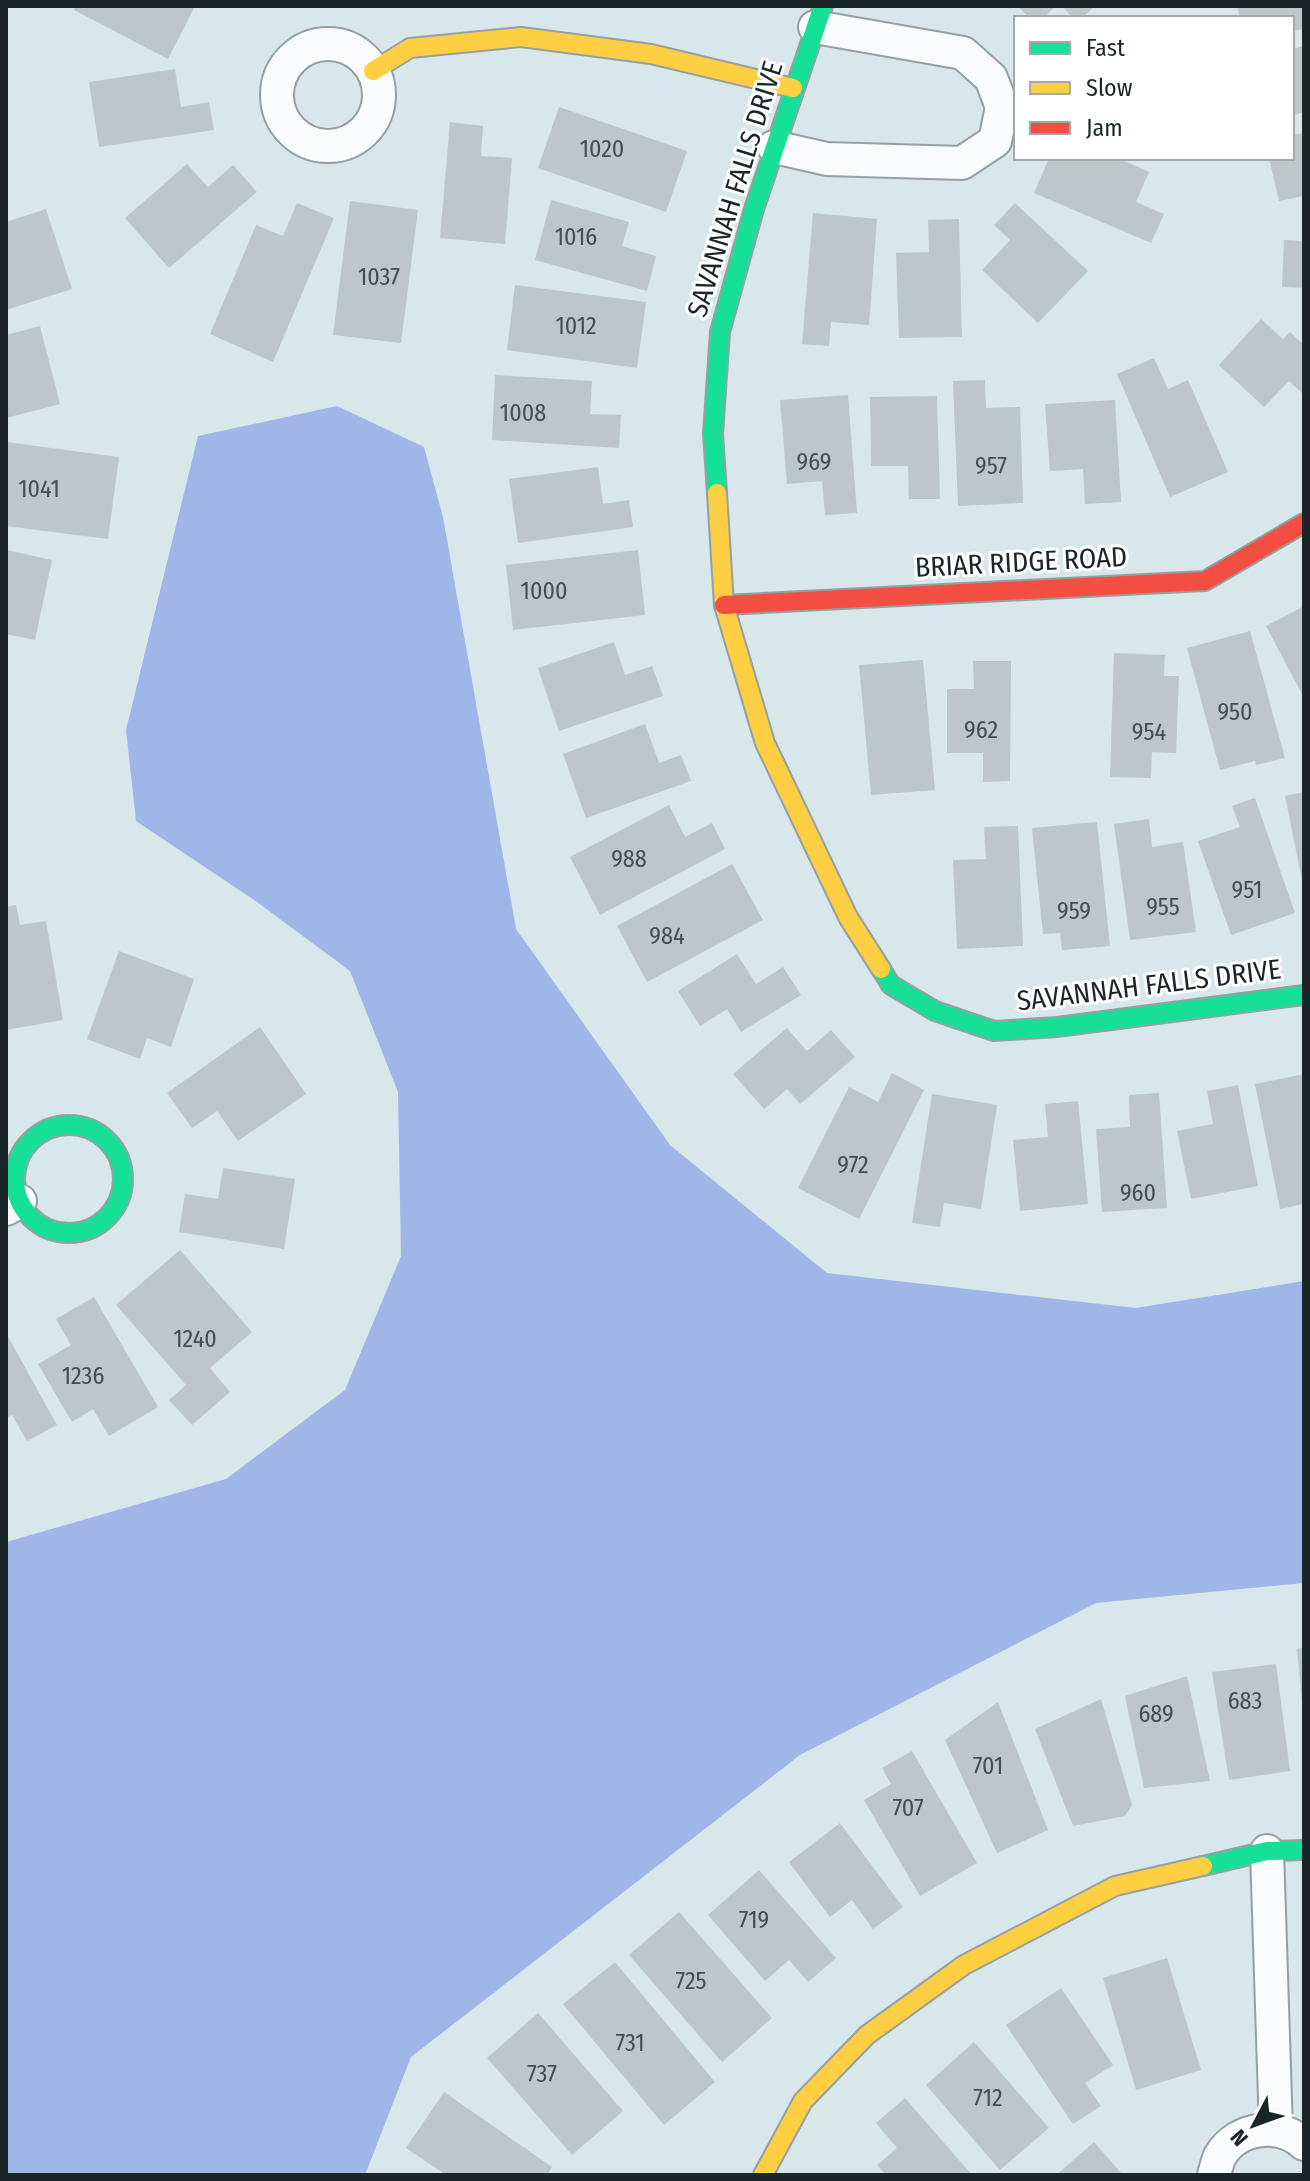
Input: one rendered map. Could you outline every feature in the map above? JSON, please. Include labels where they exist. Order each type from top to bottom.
[{"type":"street","name":"SAVANNAH FALLS DRIVE","points":[[819,16],[774,147],[720,332],[713,434],[724,605],[765,743],[848,917],[891,985],[935,1011],[994,1031],[1057,1027],[1304,995]]},
{"type":"street","points":[[774,147],[827,159],[962,163],[995,141],[1002,107],[991,78],[963,53],[819,16]]},
{"type":"street","points":[[373,71],[410,48],[521,37],[651,54],[793,88]]},
{"type":"street","name":"BRIAR RIDGE ROAD","points":[[724,605],[1205,581],[1304,523]]},
{"type":"street","points":[[65,1125],[93,1130],[109,1141],[119,1157],[124,1173],[123,1190],[117,1206],[106,1220],[92,1229],[58,1233],[13,1205],[17,1164],[25,1147],[38,1134],[65,1125]]},
{"type":"street","points":[[763,2175],[803,2101],[867,2035],[964,1965],[1115,1886],[1267,1851],[1304,1850]]},
{"type":"street","points":[[1214,2175],[1220,2156],[1235,2140],[1254,2131],[1290,2137],[1267,1851]]},
{"type":"water","points":[[337,406],[424,447],[443,517],[516,929],[670,1145],[827,1273],[1136,1308],[1304,1281],[1304,1583],[1096,1603],[800,1755],[411,2057],[365,2175],[6,2175],[6,1542],[226,1479],[345,1390],[401,1256],[398,1092],[350,971],[257,902],[136,821],[126,730],[198,436]]},
{"type":"building","points":[[76,6],[195,6],[168,59],[74,10]]},
{"type":"building","points":[[1018,6],[1056,6],[1045,16],[1027,16]]},
{"type":"building","points":[[1062,6],[1095,6],[1084,16],[1071,16]]},
{"type":"building","points":[[1237,6],[1304,6],[1304,29],[1294,31],[1294,16],[1240,16]]},
{"type":"building","points":[[1304,46],[1304,112],[1294,115],[1294,48]]},
{"type":"building","points":[[175,69],[181,107],[209,102],[214,130],[99,147],[89,82]]},
{"type":"building","points":[[559,107],[687,151],[666,212],[538,168]]},
{"type":"building","points":[[450,122],[483,126],[481,156],[512,158],[505,244],[440,238]]},
{"type":"building","points":[[1304,133],[1304,196],[1279,201],[1269,160],[1294,160],[1294,135]]},
{"type":"building","points":[[1048,160],[1122,160],[1149,172],[1136,202],[1164,214],[1151,243],[1034,193]]},
{"type":"building","points":[[187,164],[208,187],[233,165],[257,192],[169,268],[125,218]]},
{"type":"building","points":[[551,200],[629,222],[622,246],[656,256],[647,291],[535,260]]},
{"type":"building","points":[[350,201],[418,210],[401,343],[333,335]]},
{"type":"building","points":[[297,203],[334,218],[273,362],[210,334],[256,225],[283,236]]},
{"type":"building","points":[[1015,203],[1088,271],[1038,323],[982,270],[1010,240],[994,225]]},
{"type":"building","points":[[46,209],[72,289],[6,310],[6,222]]},
{"type":"building","points":[[813,213],[877,219],[869,325],[831,322],[829,346],[802,344]]},
{"type":"building","points":[[959,219],[962,337],[899,338],[896,253],[929,252],[928,220]]},
{"type":"building","points":[[1284,240],[1304,241],[1304,288],[1282,287]]},
{"type":"building","points":[[515,285],[646,302],[637,368],[507,350]]},
{"type":"building","points":[[1261,319],[1283,339],[1290,332],[1304,345],[1304,395],[1289,381],[1264,407],[1219,365]]},
{"type":"building","points":[[40,326],[60,404],[6,418],[6,335]]},
{"type":"building","points":[[1154,358],[1168,389],[1188,380],[1228,472],[1170,497],[1117,374]]},
{"type":"building","points":[[495,375],[592,381],[590,414],[621,415],[619,448],[492,440]]},
{"type":"building","points":[[985,380],[986,408],[1020,407],[1023,503],[958,506],[953,381]]},
{"type":"building","points":[[848,395],[857,513],[825,515],[822,481],[787,484],[780,400]]},
{"type":"building","points":[[937,396],[940,499],[909,499],[908,466],[871,466],[870,397]]},
{"type":"building","points":[[1115,400],[1121,502],[1085,504],[1083,469],[1050,471],[1045,404]]},
{"type":"building","points":[[6,442],[119,457],[108,539],[6,526]]},
{"type":"building","points":[[598,467],[603,504],[629,500],[633,527],[518,543],[509,479]]},
{"type":"building","points":[[6,550],[52,560],[35,640],[6,634]]},
{"type":"building","points":[[638,550],[645,615],[513,630],[506,565]]},
{"type":"building","points":[[1304,606],[1304,698],[1266,626]]},
{"type":"building","points":[[1250,631],[1285,758],[1256,765],[1255,761],[1220,770],[1187,648]]},
{"type":"building","points":[[614,642],[625,675],[652,666],[663,696],[559,731],[538,668]]},
{"type":"building","points":[[1114,653],[1165,655],[1164,676],[1179,676],[1176,753],[1152,752],[1151,778],[1110,777]]},
{"type":"building","points":[[923,660],[935,790],[871,795],[859,665]]},
{"type":"building","points":[[973,661],[1011,661],[1010,781],[983,782],[983,753],[947,753],[947,689],[974,689]]},
{"type":"building","points":[[645,724],[659,763],[681,755],[691,781],[586,818],[563,754]]},
{"type":"building","points":[[1304,792],[1304,885],[1303,885],[1285,796]]},
{"type":"building","points":[[1255,798],[1295,913],[1231,935],[1198,841],[1240,827],[1232,806]]},
{"type":"building","points":[[669,805],[685,837],[712,823],[725,849],[600,915],[570,857]]},
{"type":"building","points":[[1149,819],[1152,847],[1183,842],[1196,932],[1130,940],[1114,824]]},
{"type":"building","points":[[1097,822],[1110,946],[1062,950],[1060,933],[1043,934],[1032,828]]},
{"type":"building","points":[[1018,826],[1023,946],[957,949],[953,860],[986,859],[984,827]]},
{"type":"building","points":[[732,864],[763,920],[647,982],[617,926]]},
{"type":"building","points":[[16,905],[20,925],[46,921],[63,1020],[6,1030],[6,907]]},
{"type":"building","points":[[119,951],[194,979],[171,1047],[147,1038],[140,1059],[87,1039]]},
{"type":"building","points":[[737,954],[756,984],[783,967],[801,995],[741,1032],[727,1009],[700,1026],[678,991]]},
{"type":"building","points":[[260,1027],[306,1094],[238,1141],[217,1111],[192,1128],[167,1093]]},
{"type":"building","points":[[787,1028],[807,1051],[831,1030],[855,1057],[800,1104],[787,1089],[764,1109],[733,1074]]},
{"type":"building","points":[[892,1073],[924,1090],[859,1219],[798,1188],[849,1087],[878,1102]]},
{"type":"building","points":[[1304,1074],[1304,1204],[1280,1209],[1255,1084]]},
{"type":"building","points":[[1238,1085],[1258,1186],[1191,1199],[1177,1131],[1213,1124],[1207,1091]]},
{"type":"building","points":[[1159,1093],[1167,1208],[1102,1212],[1096,1129],[1130,1127],[1129,1095]]},
{"type":"building","points":[[932,1094],[997,1105],[981,1209],[944,1203],[940,1227],[912,1223]]},
{"type":"building","points":[[1078,1101],[1088,1204],[1020,1211],[1013,1140],[1048,1137],[1045,1104]]},
{"type":"building","points":[[223,1168],[295,1179],[284,1249],[179,1232],[185,1194],[218,1199]]},
{"type":"building","points":[[180,1250],[252,1332],[210,1368],[230,1392],[192,1425],[169,1400],[186,1385],[116,1305]]},
{"type":"building","points":[[94,1297],[158,1407],[109,1436],[93,1409],[72,1422],[38,1364],[71,1345],[56,1319]]},
{"type":"building","points":[[6,1333],[57,1425],[27,1441],[12,1415],[6,1418]]},
{"type":"building","points":[[1304,1647],[1304,1702],[1302,1702],[1297,1649]]},
{"type":"building","points":[[1276,1664],[1290,1771],[1229,1780],[1212,1672]]},
{"type":"building","points":[[1187,1676],[1210,1781],[1144,1788],[1125,1696]]},
{"type":"building","points":[[1101,1699],[1132,1805],[1125,1816],[1073,1826],[1035,1729]]},
{"type":"building","points":[[998,1702],[1048,1830],[997,1853],[945,1740]]},
{"type":"building","points":[[912,1751],[977,1863],[920,1896],[864,1800],[891,1784],[882,1768]]},
{"type":"building","points":[[840,1823],[903,1907],[873,1929],[852,1900],[830,1917],[789,1862]]},
{"type":"building","points":[[759,1870],[836,1958],[808,1982],[789,1960],[765,1981],[708,1915]]},
{"type":"building","points":[[679,1912],[772,2018],[722,2062],[629,1955]]},
{"type":"building","points":[[1167,1958],[1201,2070],[1136,2090],[1103,1978]]},
{"type":"building","points":[[615,1962],[715,2082],[664,2125],[563,2004]]},
{"type":"building","points":[[1061,1988],[1113,2065],[1085,2083],[1101,2106],[1073,2124],[1006,2025]]},
{"type":"building","points":[[538,2013],[623,2111],[572,2155],[487,2058]]},
{"type":"building","points":[[974,2042],[1049,2128],[1000,2170],[926,2085]]},
{"type":"building","points":[[444,2092],[552,2167],[547,2175],[446,2175],[406,2148]]},
{"type":"building","points":[[905,2098],[972,2175],[886,2175],[877,2165],[897,2148],[876,2123]]},
{"type":"building","points":[[1094,2142],[1123,2175],[1056,2175]]},
{"type":"traffic: fast","points":[[717,493],[713,434],[720,332],[754,209],[823,6]]},
{"type":"traffic: fast","points":[[881,969],[891,985],[935,1011],[994,1031],[1057,1027],[1304,995]]},
{"type":"traffic: fast","points":[[69,1125],[90,1129],[107,1141],[119,1158],[123,1179],[119,1200],[107,1217],[90,1229],[69,1233],[48,1229],[31,1217],[19,1200],[15,1179],[19,1158],[31,1141],[48,1129],[69,1125]]},
{"type":"traffic: fast","points":[[1203,1866],[1267,1851],[1304,1850]]},
{"type":"traffic: slow","points":[[373,71],[410,48],[521,37],[651,54],[793,88]]},
{"type":"traffic: slow","points":[[717,493],[724,605],[765,743],[848,917],[881,969]]},
{"type":"traffic: slow","points":[[763,2175],[803,2101],[867,2035],[964,1965],[1115,1886],[1203,1866]]},
{"type":"traffic: jam","points":[[724,605],[1205,581],[1304,523]]}]
